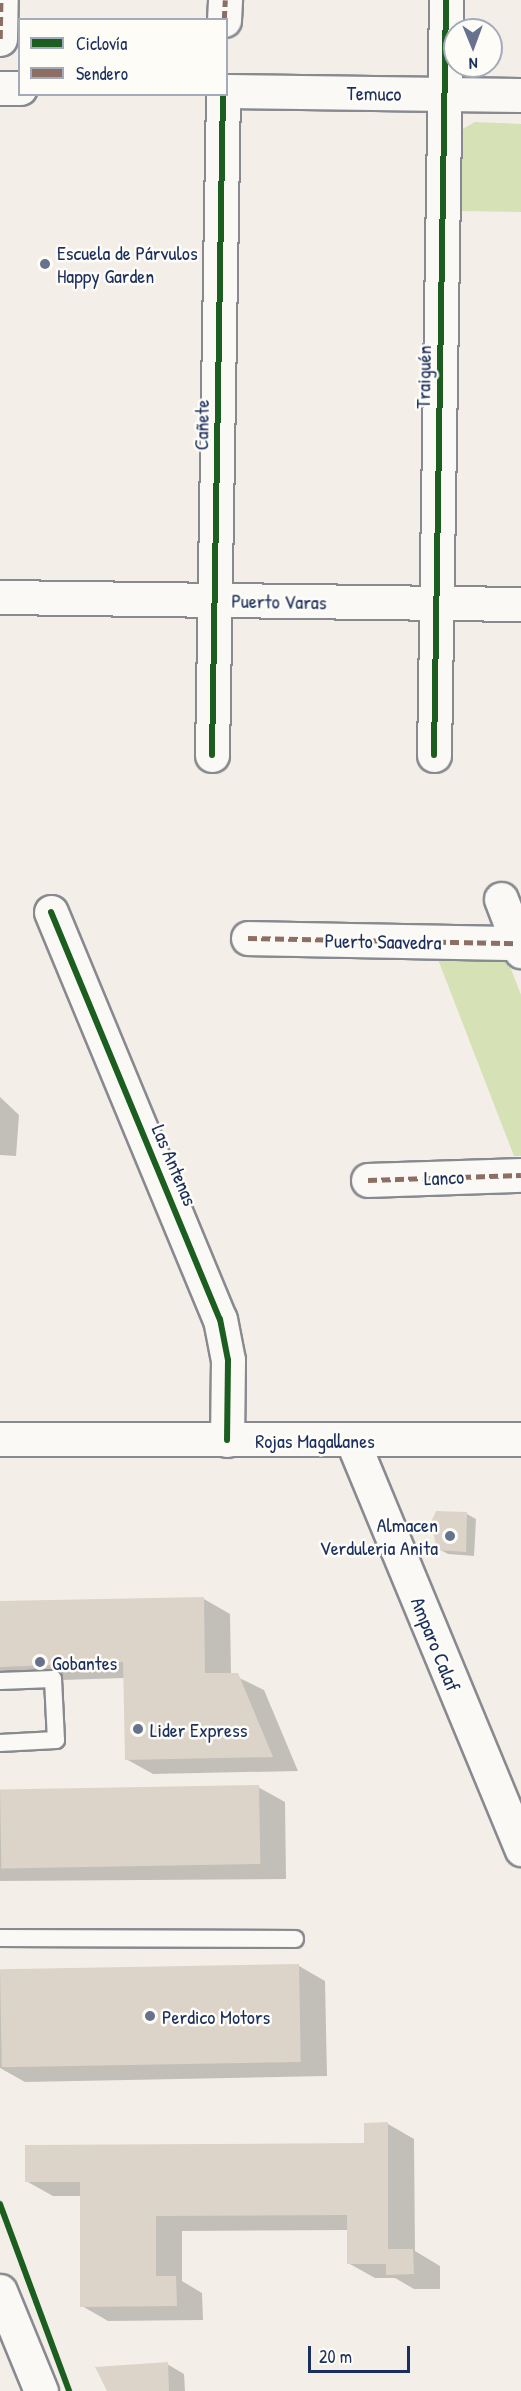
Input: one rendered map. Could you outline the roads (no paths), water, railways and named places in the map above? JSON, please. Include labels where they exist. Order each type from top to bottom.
[{"type":"street","points":[[0,39],[1,0]]},
{"type":"street","points":[[224,18],[225,0]]},
{"type":"street","name":"Traiguén","points":[[434,755],[446,0]]},
{"type":"street","points":[[0,88],[18,88]]},
{"type":"street","name":"Temuco","points":[[228,91],[521,95]]},
{"type":"street","name":"Cañete","points":[[212,755],[223,96]]},
{"type":"street","name":"Puerto Varas","points":[[0,597],[521,604]]},
{"type":"street","points":[[501,899],[519,947]]},
{"type":"street","name":"Las Antenas","points":[[51,912],[220,1319],[228,1360],[227,1440]]},
{"type":"street","name":"Puerto Saavedra","points":[[248,938],[519,947]]},
{"type":"street","name":"Lanco","points":[[368,1180],[521,1175]]},
{"type":"street","name":"Rojas Magallanes","points":[[0,1439],[521,1439]]},
{"type":"street","name":"Amparo Calaf","points":[[351,1440],[521,1847]]},
{"type":"street","points":[[0,2291],[41,2391]]},
{"type":"lane","points":[[0,1681],[53,1678],[56,1740],[0,1743]]},
{"type":"lane","points":[[0,1938],[295,1938]]},
{"type":"place","name":"Escuela de Párvulos Happy Garden","points":[[45,264]]},
{"type":"place","name":"Almacen Verduleria Anita","points":[[450,1536]]},
{"type":"place","name":"Gobantes","points":[[40,1662]]},
{"type":"place","name":"Lider Express","points":[[138,1729]]},
{"type":"place","name":"Perdico Motors","points":[[150,2016]]}]
